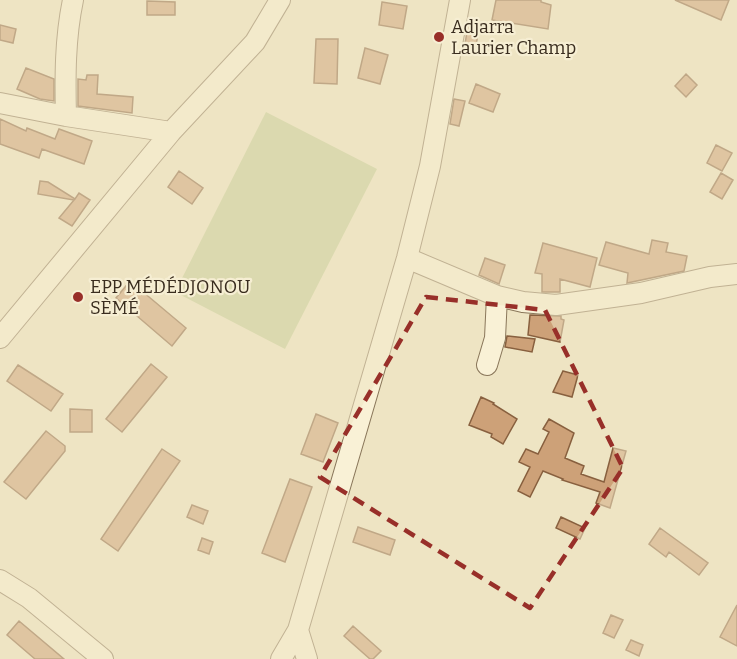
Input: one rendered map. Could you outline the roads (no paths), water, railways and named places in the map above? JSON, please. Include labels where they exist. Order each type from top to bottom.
[{"type":"street","points":[[66,116],[67,38],[73,0]]},
{"type":"street","points":[[0,338],[171,132],[255,42],[280,0]]},
{"type":"street","points":[[281,659],[298,630],[407,258],[430,166],[460,0]]},
{"type":"street","points":[[0,103],[171,132]]},
{"type":"street","points":[[407,258],[497,296],[523,302],[556,305],[641,294],[710,277],[737,274]]},
{"type":"street","points":[[487,365],[495,338],[497,296]]},
{"type":"street","points":[[0,580],[29,598],[103,659]]},
{"type":"street","points":[[298,630],[307,659]]},
{"type":"place","name":"Adjarra Laurier Champ","points":[[439,37]]},
{"type":"place","name":"EPP MÉDÉDJONOU SÈMÉ","points":[[78,297]]}]
